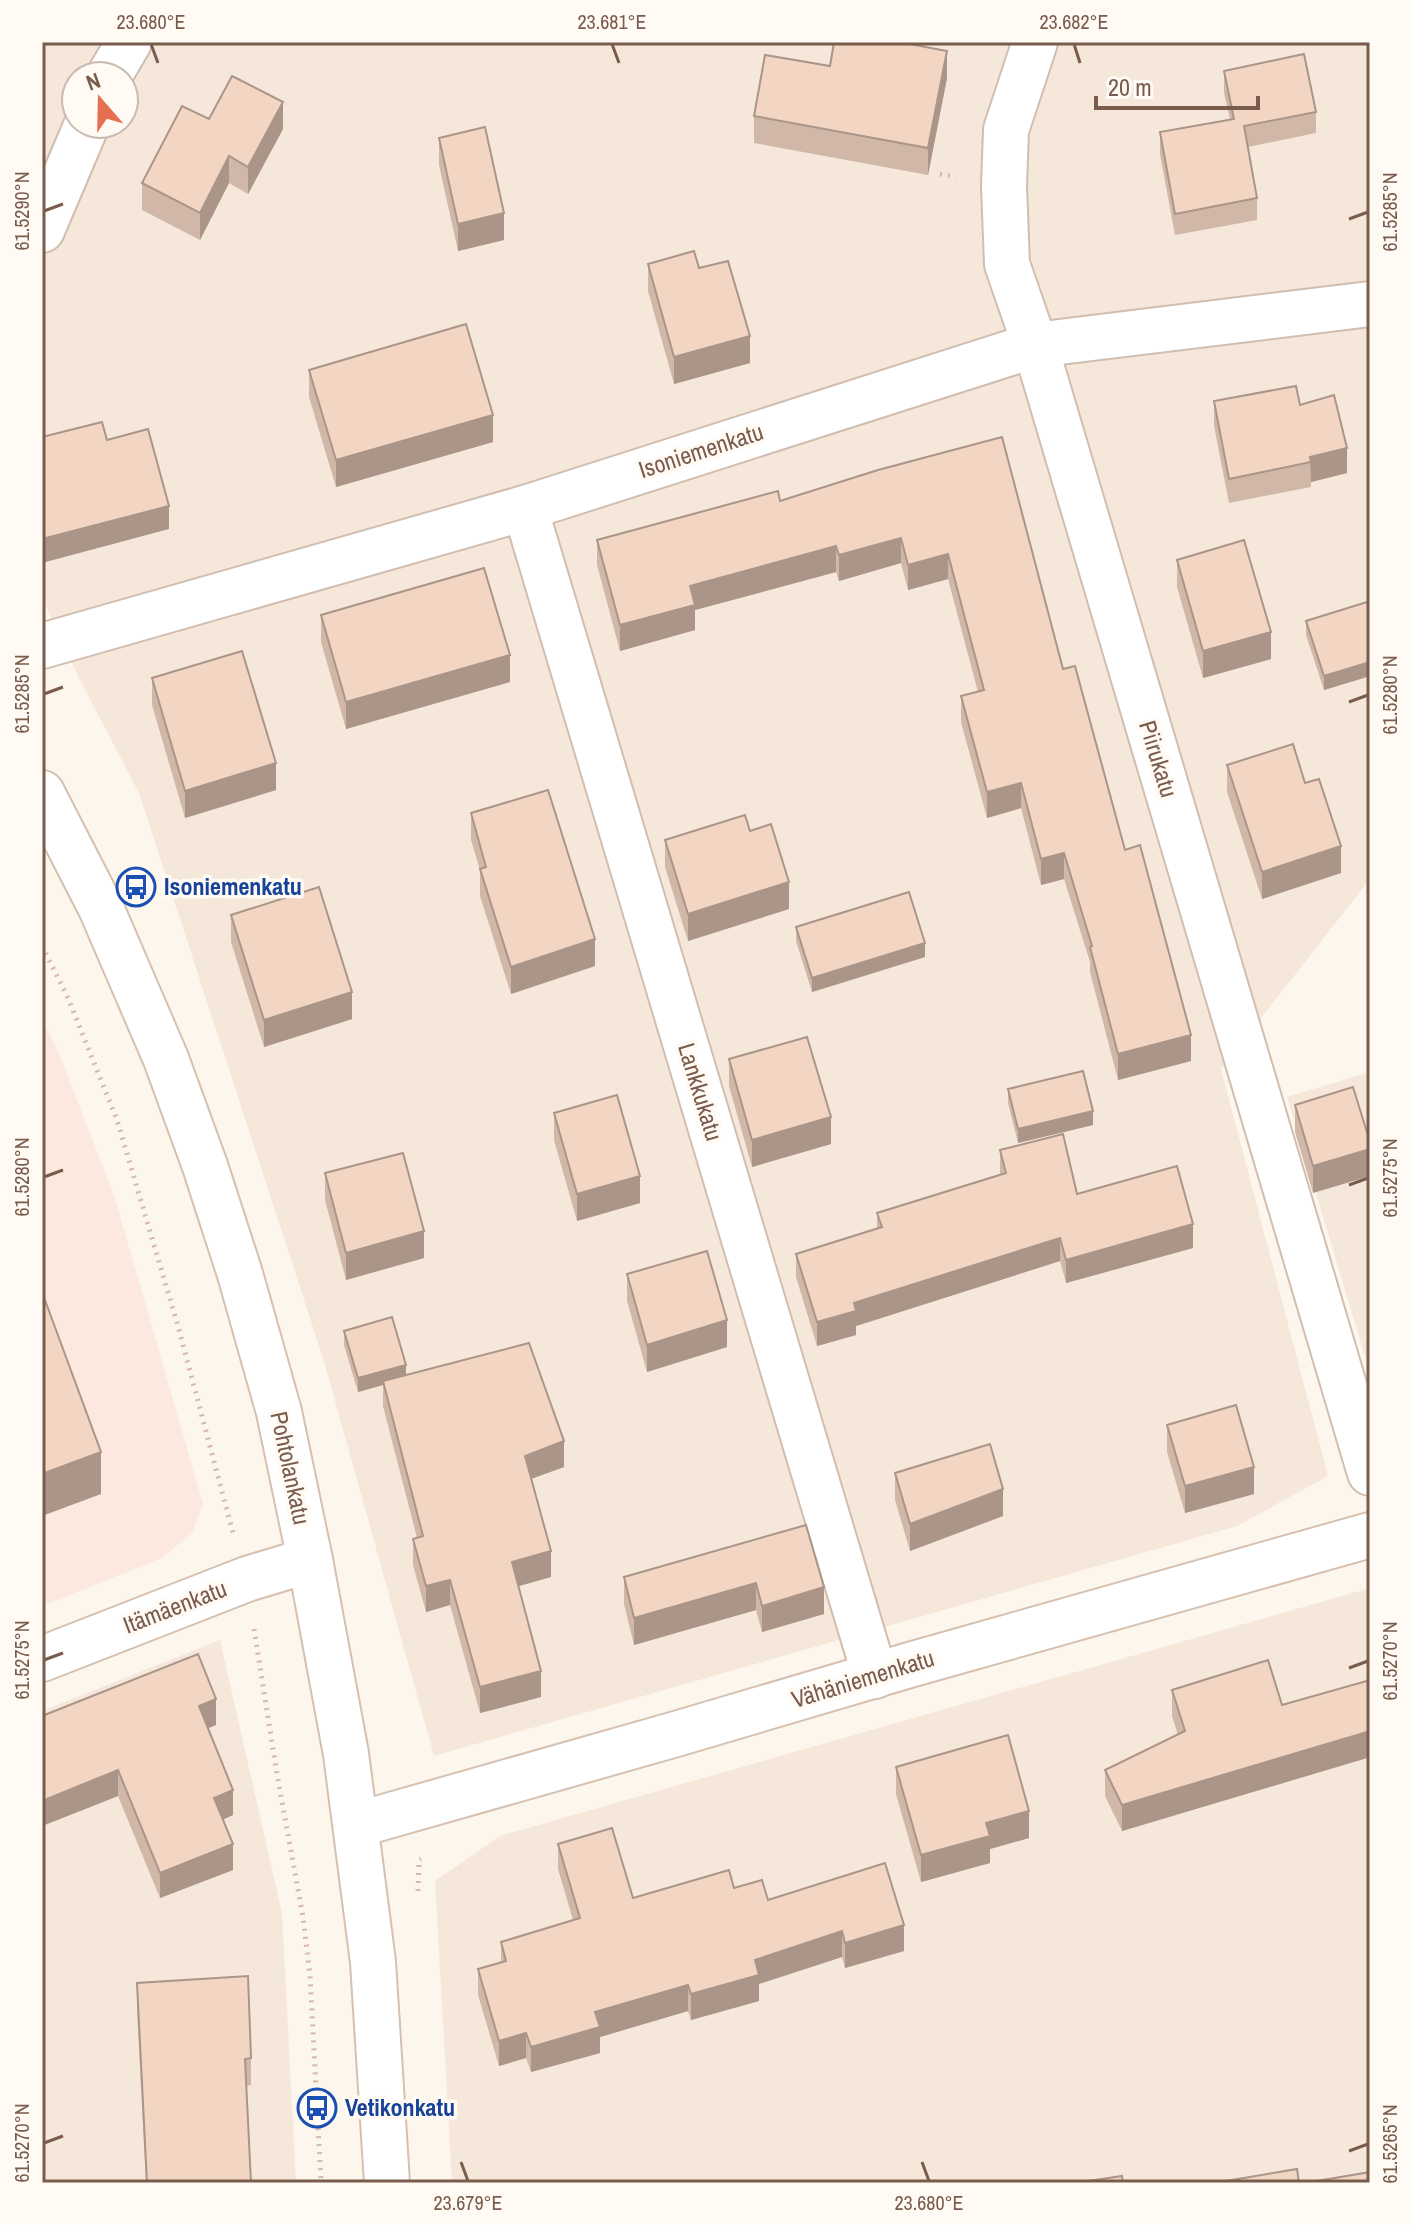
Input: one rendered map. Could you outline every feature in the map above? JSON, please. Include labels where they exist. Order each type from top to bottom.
[{"type":"street","points":[[118,60],[129,42]]},
{"type":"street","name":"Piirukatu","points":[[1035,42],[1006,130],[1004,186],[1007,264],[1035,345],[1370,1473]]},
{"type":"street","points":[[42,230],[80,140]]},
{"type":"street","name":"Isoniemenkatu","points":[[42,646],[525,508],[1035,345],[1370,304]]},
{"type":"street","name":"Lankkukatu","points":[[525,508],[875,1676]]},
{"type":"street","name":"Pohtolankatu","points":[[42,793],[101,908],[166,1059],[240,1274],[279,1412],[310,1560],[356,1825],[373,1962],[387,2183]]},
{"type":"street","name":"Vähäniemenkatu","points":[[356,1825],[1370,1535]]},
{"type":"street","name":"Itämäenkatu","points":[[42,1659],[247,1579],[310,1560]]},
{"type":"path","points":[[418,1897],[419,1860]]},
{"type":"shaded area","points":[[42,42],[1370,42],[1370,879],[1221,1069],[1328,1476],[1237,1526],[434,1756],[323,1358],[139,793],[80,680],[42,598]]},
{"type":"shaded area","points":[[42,1018],[114,1195],[203,1504],[192,1533],[162,1558],[42,1606]]},
{"type":"shaded area","points":[[1370,1072],[1370,1373],[1287,1097]]},
{"type":"shaded area","points":[[1370,1588],[1370,2183],[452,2183],[435,1881],[500,1836]]},
{"type":"shaded area","points":[[220,1640],[282,1913],[296,2183],[42,2183],[42,1711]]},
{"type":"building","points":[[834,42],[899,42],[947,51],[928,148],[754,116],[765,55],[830,66]]},
{"type":"building","points":[[1304,54],[1316,112],[1244,126],[1257,198],[1175,214],[1160,132],[1234,119],[1224,71]]},
{"type":"building","points":[[232,76],[283,102],[248,167],[229,156],[200,213],[142,183],[182,106],[209,119]]},
{"type":"building","points":[[485,127],[504,213],[458,224],[439,138]]},
{"type":"building","points":[[694,251],[699,268],[728,261],[750,336],[674,357],[648,264]]},
{"type":"building","points":[[466,324],[493,415],[336,460],[309,370]]},
{"type":"building","points":[[1296,386],[1300,405],[1334,395],[1347,448],[1310,457],[1311,462],[1229,479],[1214,401]]},
{"type":"building","points":[[102,422],[107,440],[148,429],[169,506],[42,539],[42,437]]},
{"type":"building","points":[[1002,437],[1063,669],[1075,666],[1125,850],[1140,845],[1191,1035],[1118,1054],[1092,946],[1064,853],[1041,859],[1021,783],[987,792],[961,696],[984,690],[948,554],[908,565],[901,538],[839,555],[836,546],[690,586],[695,605],[620,625],[597,540],[778,491],[780,501],[878,470]]},
{"type":"building","points":[[1244,540],[1271,632],[1203,651],[1177,560]]},
{"type":"building","points":[[484,568],[510,655],[346,702],[321,615]]},
{"type":"building","points":[[1367,602],[1370,611],[1370,662],[1324,676],[1306,621]]},
{"type":"building","points":[[242,651],[276,763],[185,791],[152,678]]},
{"type":"building","points":[[1293,744],[1305,783],[1319,779],[1341,846],[1262,872],[1227,765]]},
{"type":"building","points":[[548,790],[595,939],[511,967],[480,869],[486,867],[471,813]]},
{"type":"building","points":[[745,815],[750,831],[771,824],[789,882],[688,914],[665,840]]},
{"type":"building","points":[[319,887],[352,992],[264,1020],[231,915]]},
{"type":"building","points":[[909,892],[925,943],[812,978],[796,927]]},
{"type":"building","points":[[807,1037],[831,1117],[752,1140],[729,1059]]},
{"type":"building","points":[[1083,1071],[1093,1111],[1018,1129],[1008,1089]]},
{"type":"building","points":[[1353,1087],[1370,1149],[1313,1166],[1295,1105]]},
{"type":"building","points":[[617,1095],[640,1176],[577,1194],[554,1113]]},
{"type":"building","points":[[1063,1134],[1077,1194],[1177,1166],[1193,1224],[1066,1260],[1060,1238],[854,1303],[856,1311],[817,1322],[796,1254],[882,1227],[877,1213],[1006,1173],[1000,1150]]},
{"type":"building","points":[[403,1153],[424,1231],[346,1253],[325,1173]]},
{"type":"building","points":[[707,1251],[727,1320],[647,1345],[627,1274]]},
{"type":"building","points":[[42,1292],[101,1452],[42,1474]]},
{"type":"building","points":[[392,1317],[406,1365],[358,1378],[344,1331]]},
{"type":"building","points":[[529,1343],[564,1441],[525,1456],[551,1551],[512,1562],[541,1671],[480,1687],[450,1580],[426,1586],[413,1539],[423,1536],[383,1381]]},
{"type":"building","points":[[1236,1405],[1254,1467],[1185,1486],[1167,1425]]},
{"type":"building","points":[[990,1444],[1003,1489],[910,1524],[895,1473]]},
{"type":"building","points":[[806,1525],[824,1587],[762,1606],[756,1583],[634,1618],[624,1577]]},
{"type":"building","points":[[198,1654],[216,1699],[199,1706],[233,1790],[214,1798],[233,1844],[160,1873],[118,1770],[42,1801],[42,1716]]},
{"type":"building","points":[[1268,1660],[1282,1705],[1370,1680],[1370,1744],[1367,1732],[1122,1805],[1105,1770],[1185,1731],[1172,1690]]},
{"type":"building","points":[[1008,1735],[1029,1811],[986,1823],[990,1836],[921,1855],[896,1767]]},
{"type":"building","points":[[612,1828],[633,1898],[729,1870],[734,1888],[762,1880],[768,1900],[885,1863],[904,1925],[845,1943],[842,1931],[755,1960],[759,1975],[691,1994],[688,1985],[595,2012],[600,2027],[531,2047],[526,2033],[499,2041],[478,1969],[506,1961],[501,1942],[580,1918],[558,1844]]},
{"type":"building","points":[[248,1976],[251,2058],[245,2059],[251,2183],[147,2183],[137,1983]]},
{"type":"building","points":[[1297,2169],[1299,2183],[1214,2183]]},
{"type":"building","points":[[1370,2172],[1370,2183],[1305,2183]]},
{"type":"building","points":[[1122,2176],[1123,2183],[1075,2183]]},
{"type":"place","name":"Isoniemenkatu","points":[[136,887]]},
{"type":"place","name":"Vetikonkatu","points":[[317,2108]]}]
